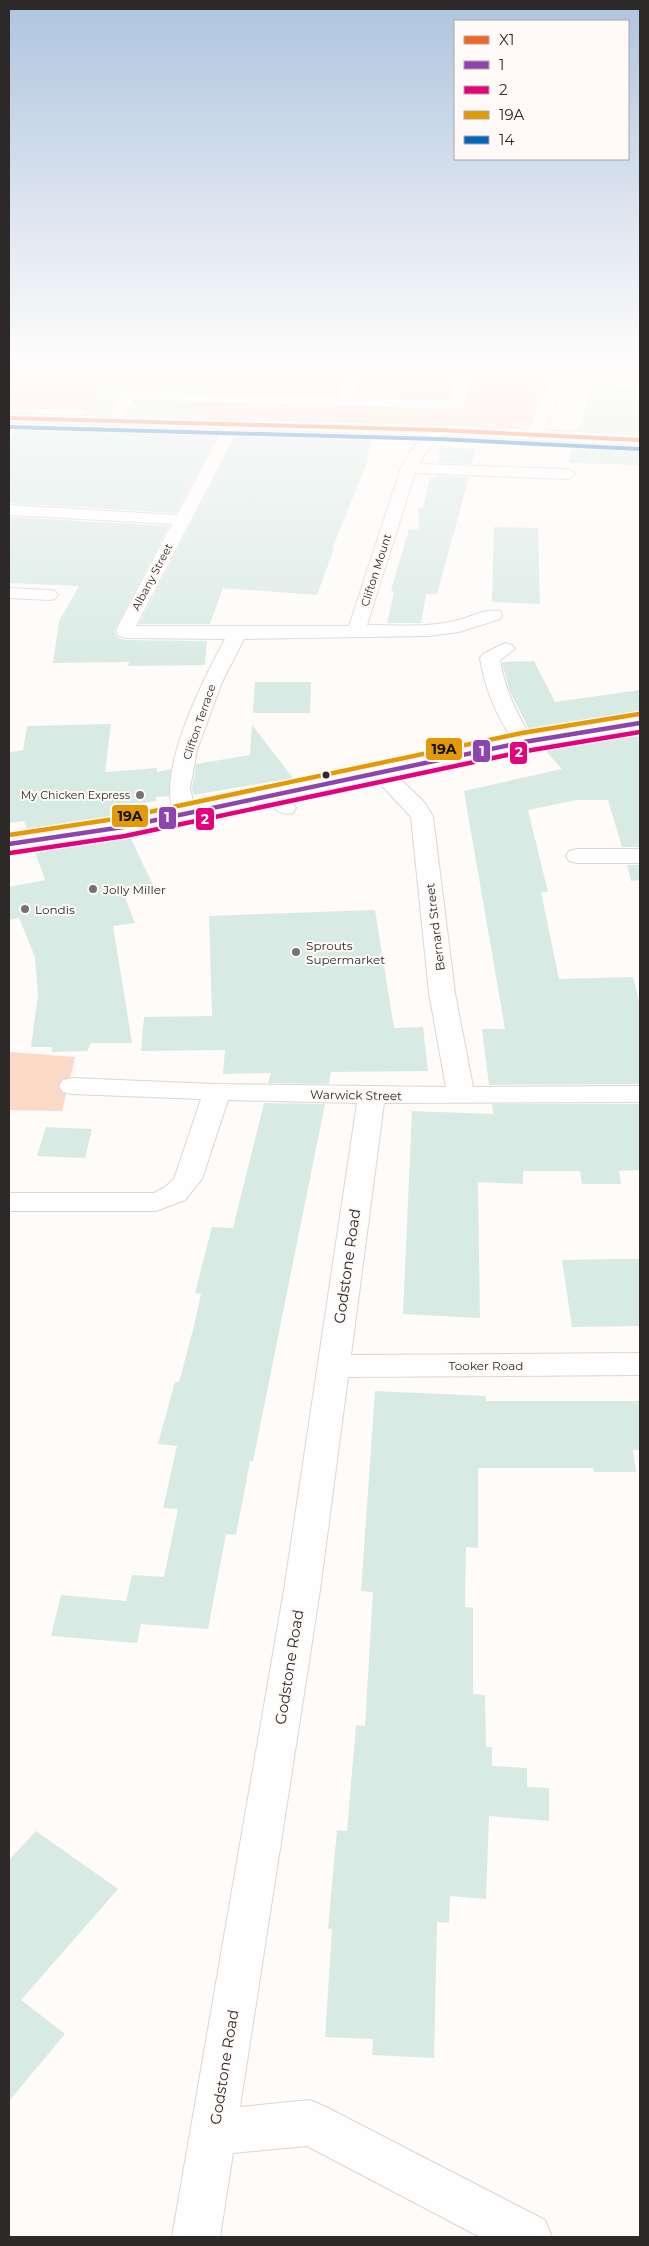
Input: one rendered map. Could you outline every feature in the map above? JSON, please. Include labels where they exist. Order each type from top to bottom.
[{"type":"street","name":"Albany Street","points":[[210,467],[125,630],[131,633],[237,633]]},
{"type":"street","points":[[409,468],[568,474]]},
{"type":"street","name":"Clifton Mount","points":[[356,632],[409,468]]},
{"type":"street","points":[[9,510],[182,520]]},
{"type":"street","points":[[9,593],[49,595]]},
{"type":"street","points":[[237,633],[428,630],[459,626],[493,615]]},
{"type":"street","name":"Clifton Terrace","points":[[185,814],[179,788],[187,750],[212,682],[237,633]]},
{"type":"street","points":[[505,649],[490,658],[491,672],[503,706],[524,742]]},
{"type":"street","points":[[9,856],[122,827],[185,814],[280,802],[381,773],[524,742],[640,723]]},
{"type":"street","name":"Bernard Street","points":[[381,773],[417,808],[422,816],[442,994],[461,1096]]},
{"type":"street","points":[[9,844],[122,827]]},
{"type":"street","points":[[577,856],[640,856]]},
{"type":"street","name":"Warwick Street","points":[[72,1086],[217,1093],[461,1096],[640,1094]]},
{"type":"street","points":[[9,1202],[156,1202],[171,1197],[183,1190],[188,1179],[217,1093]]},
{"type":"street","name":"Godstone Road","points":[[196,2237],[302,1590],[332,1366],[372,1095]]},
{"type":"street","name":"Tooker Road","points":[[332,1366],[640,1364]]},
{"type":"street","points":[[214,2132],[310,2123],[528,2237]]},
{"type":"shaded area","points":[[9,1052],[75,1057],[62,1111],[9,1110]]},
{"type":"building","points":[[9,467],[200,467],[176,513],[9,503]]},
{"type":"building","points":[[221,467],[365,467],[332,549],[334,549],[317,595],[223,588],[210,624],[139,624]]},
{"type":"building","points":[[436,476],[469,477],[437,594],[426,594],[421,623],[387,623],[394,592],[391,591],[409,529],[419,530],[418,508],[423,508],[430,478],[435,478]]},
{"type":"building","points":[[9,517],[169,526],[114,631],[118,638],[126,640],[207,641],[205,665],[128,666],[129,662],[53,663],[59,621],[79,586],[9,583]]},
{"type":"building","points":[[494,527],[538,528],[540,604],[492,602]]},
{"type":"building","points":[[534,661],[555,702],[640,690],[640,715],[531,733],[510,692],[502,662]]},
{"type":"building","points":[[255,682],[311,682],[310,713],[253,713]]},
{"type":"building","points":[[111,724],[105,772],[157,768],[157,772],[171,769],[169,796],[156,797],[156,801],[116,807],[121,818],[28,832],[24,821],[9,823],[9,752],[23,750],[27,726]]},
{"type":"building","points":[[252,725],[293,778],[193,795],[192,788],[196,764],[250,755]]},
{"type":"building","points":[[640,731],[640,847],[622,847],[608,800],[576,800],[528,810],[548,892],[541,892],[559,979],[633,977],[640,1006],[640,1084],[489,1085],[482,1029],[505,1029],[464,791],[562,769],[542,747]]},
{"type":"building","points":[[129,835],[154,887],[123,892],[135,923],[113,926],[132,1043],[91,1043],[87,1051],[52,1052],[52,1047],[31,1047],[38,995],[35,957],[19,918],[9,920],[9,887],[45,880],[34,849]]},
{"type":"building","points":[[627,865],[640,865],[640,880],[631,881]]},
{"type":"building","points":[[375,910],[394,1028],[423,1027],[428,1071],[331,1072],[329,1084],[268,1083],[271,1073],[223,1074],[225,1050],[141,1051],[144,1017],[212,1016],[209,916]]},
{"type":"building","points":[[264,1103],[325,1104],[253,1461],[250,1461],[236,1535],[226,1534],[208,1629],[141,1624],[137,1643],[51,1636],[61,1595],[126,1601],[132,1575],[164,1577],[178,1509],[163,1508],[177,1446],[158,1444],[175,1382],[179,1382],[194,1326],[201,1294],[195,1293],[212,1227],[233,1228]]},
{"type":"building","points":[[492,1104],[640,1104],[640,1170],[619,1171],[621,1184],[582,1184],[580,1171],[523,1171],[523,1184],[478,1182],[480,1318],[403,1314],[412,1111],[493,1114]]},
{"type":"building","points":[[46,1127],[92,1129],[85,1158],[37,1156]]},
{"type":"building","points":[[640,1259],[640,1326],[572,1327],[562,1260]]},
{"type":"building","points":[[375,1391],[486,1396],[486,1401],[640,1401],[640,1450],[633,1450],[636,1472],[594,1472],[593,1468],[478,1468],[478,1548],[466,1547],[465,1607],[473,1608],[473,1694],[485,1695],[486,1747],[492,1747],[492,1766],[527,1768],[527,1787],[549,1788],[549,1821],[489,1816],[486,1899],[450,1896],[449,1923],[437,1922],[434,2058],[372,2055],[373,2039],[325,2037],[332,1929],[328,1929],[337,1830],[347,1831],[356,1725],[365,1726],[373,1592],[361,1591]]},
{"type":"building","points":[[36,1831],[118,1889],[21,2000],[65,2034],[9,2101],[9,1860]]},
{"type":"transit line","name":"19A","points":[[9,835],[121,818],[522,733],[639,714]]},
{"type":"transit line","name":"1","points":[[9,844],[123,827],[524,742],[640,723]]},
{"type":"transit line","name":"2","points":[[10,853],[125,836],[526,751],[640,732]]},
{"type":"place","name":"My Chicken Express","points":[[140,795]]},
{"type":"place","name":"Jolly Miller","points":[[93,889]]},
{"type":"place","name":"Londis","points":[[25,909]]},
{"type":"place","name":"Sprouts Supermarket","points":[[296,952]]}]
